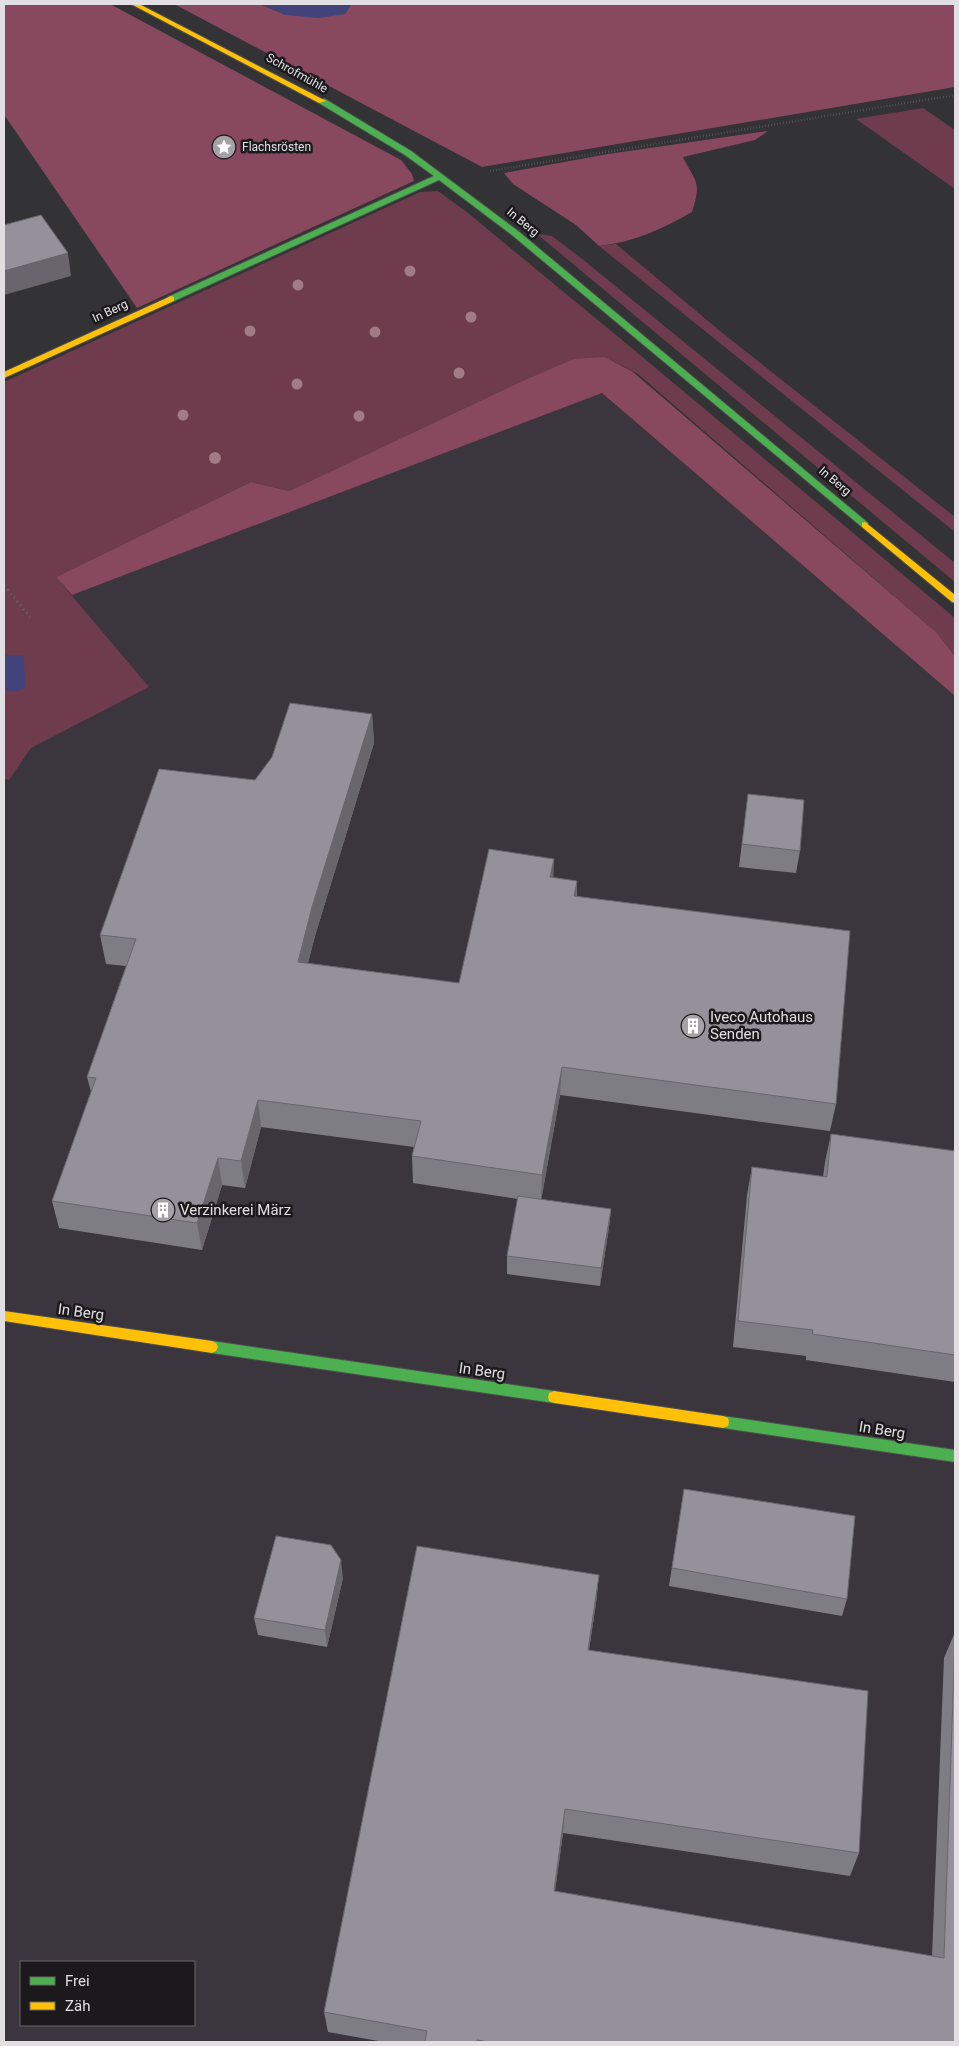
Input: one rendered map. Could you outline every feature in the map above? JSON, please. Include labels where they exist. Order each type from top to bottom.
[{"type":"main road","name":"Schrofmühle","points":[[134,4],[286,82],[368,128],[441,176]]},
{"type":"main road","name":"In Berg","points":[[4,375],[441,176],[523,239],[955,600]]},
{"type":"main road","name":"In Berg","points":[[4,1316],[955,1456]]},
{"type":"path","points":[[452,184],[482,173],[520,166],[955,95]]},
{"type":"path","points":[[4,586],[30,617]]},
{"type":"shaded area","points":[[4,4],[110,4],[401,160],[412,174],[414,181],[137,308],[4,116]]},
{"type":"shaded area","points":[[174,4],[260,4],[286,15],[345,14],[351,4],[955,4],[955,87],[482,167]]},
{"type":"shaded area","points":[[260,4],[351,4],[345,14],[319,18],[286,15]]},
{"type":"shaded area","points":[[923,108],[955,130],[955,189],[856,119]]},
{"type":"shaded area","points":[[768,131],[755,140],[683,157],[697,188],[692,212],[647,234],[612,244],[599,246],[576,225],[513,184],[504,173],[608,154]]},
{"type":"shaded area","points":[[438,191],[468,213],[622,340],[955,618],[955,656],[936,632],[638,374],[605,357],[518,383],[289,491],[251,482],[56,577],[149,687],[31,748],[9,780],[4,779],[4,382],[420,192]]},
{"type":"shaded area","points":[[537,234],[552,236],[581,258],[955,563],[955,582]]},
{"type":"shaded area","points":[[616,244],[720,331],[955,517],[955,532],[599,246]]},
{"type":"shaded area","points":[[605,357],[633,372],[936,632],[955,656],[955,696],[602,393],[72,595],[56,577],[251,482],[289,491],[518,383],[574,359]]},
{"type":"shaded area","points":[[602,393],[955,696],[955,2042],[4,2042],[4,535],[72,595]]},
{"type":"shaded area","points":[[4,655],[23,655],[26,687],[16,692],[4,690]]},
{"type":"building","points":[[41,215],[68,253],[4,271],[4,225]]},
{"type":"building","points":[[290,703],[372,714],[312,907],[298,962],[459,983],[489,849],[554,859],[550,877],[577,881],[574,896],[850,931],[836,1104],[562,1067],[542,1175],[412,1156],[421,1121],[258,1100],[241,1161],[218,1158],[197,1223],[52,1201],[96,1078],[87,1077],[136,939],[100,935],[159,769],[255,780],[272,757]]},
{"type":"building","points":[[748,794],[804,800],[800,851],[742,844]]},
{"type":"building","points":[[831,1134],[955,1151],[955,1355],[812,1334],[813,1330],[738,1321],[752,1167],[827,1177]]},
{"type":"building","points":[[518,1196],[611,1209],[601,1268],[507,1256]]},
{"type":"building","points":[[684,1489],[855,1516],[847,1599],[672,1568]]},
{"type":"building","points":[[276,1536],[331,1545],[341,1560],[325,1630],[254,1618]]},
{"type":"building","points":[[417,1546],[599,1575],[588,1650],[868,1691],[859,1853],[565,1809],[554,1891],[944,1958],[955,1639],[955,2042],[489,2042],[477,2040],[477,2042],[425,2042],[427,2031],[324,2012]]},
{"type":"traffic: fast","points":[[322,101],[408,153],[515,233],[865,525]]},
{"type":"traffic: fast","points":[[171,299],[441,176]]},
{"type":"traffic: fast","points":[[212,1347],[554,1397]]},
{"type":"traffic: fast","points":[[723,1422],[955,1456]]},
{"type":"traffic: slow","points":[[134,4],[322,101]]},
{"type":"traffic: slow","points":[[4,375],[171,299]]},
{"type":"traffic: slow","points":[[865,525],[955,600]]},
{"type":"traffic: slow","points":[[4,1316],[212,1347]]},
{"type":"traffic: slow","points":[[554,1397],[723,1422]]},
{"type":"place","name":"Flachsrösten","points":[[224,147]]},
{"type":"place","name":"Iveco Autohaus Senden","points":[[693,1026]]},
{"type":"place","name":"Verzinkerei März","points":[[163,1210]]}]
